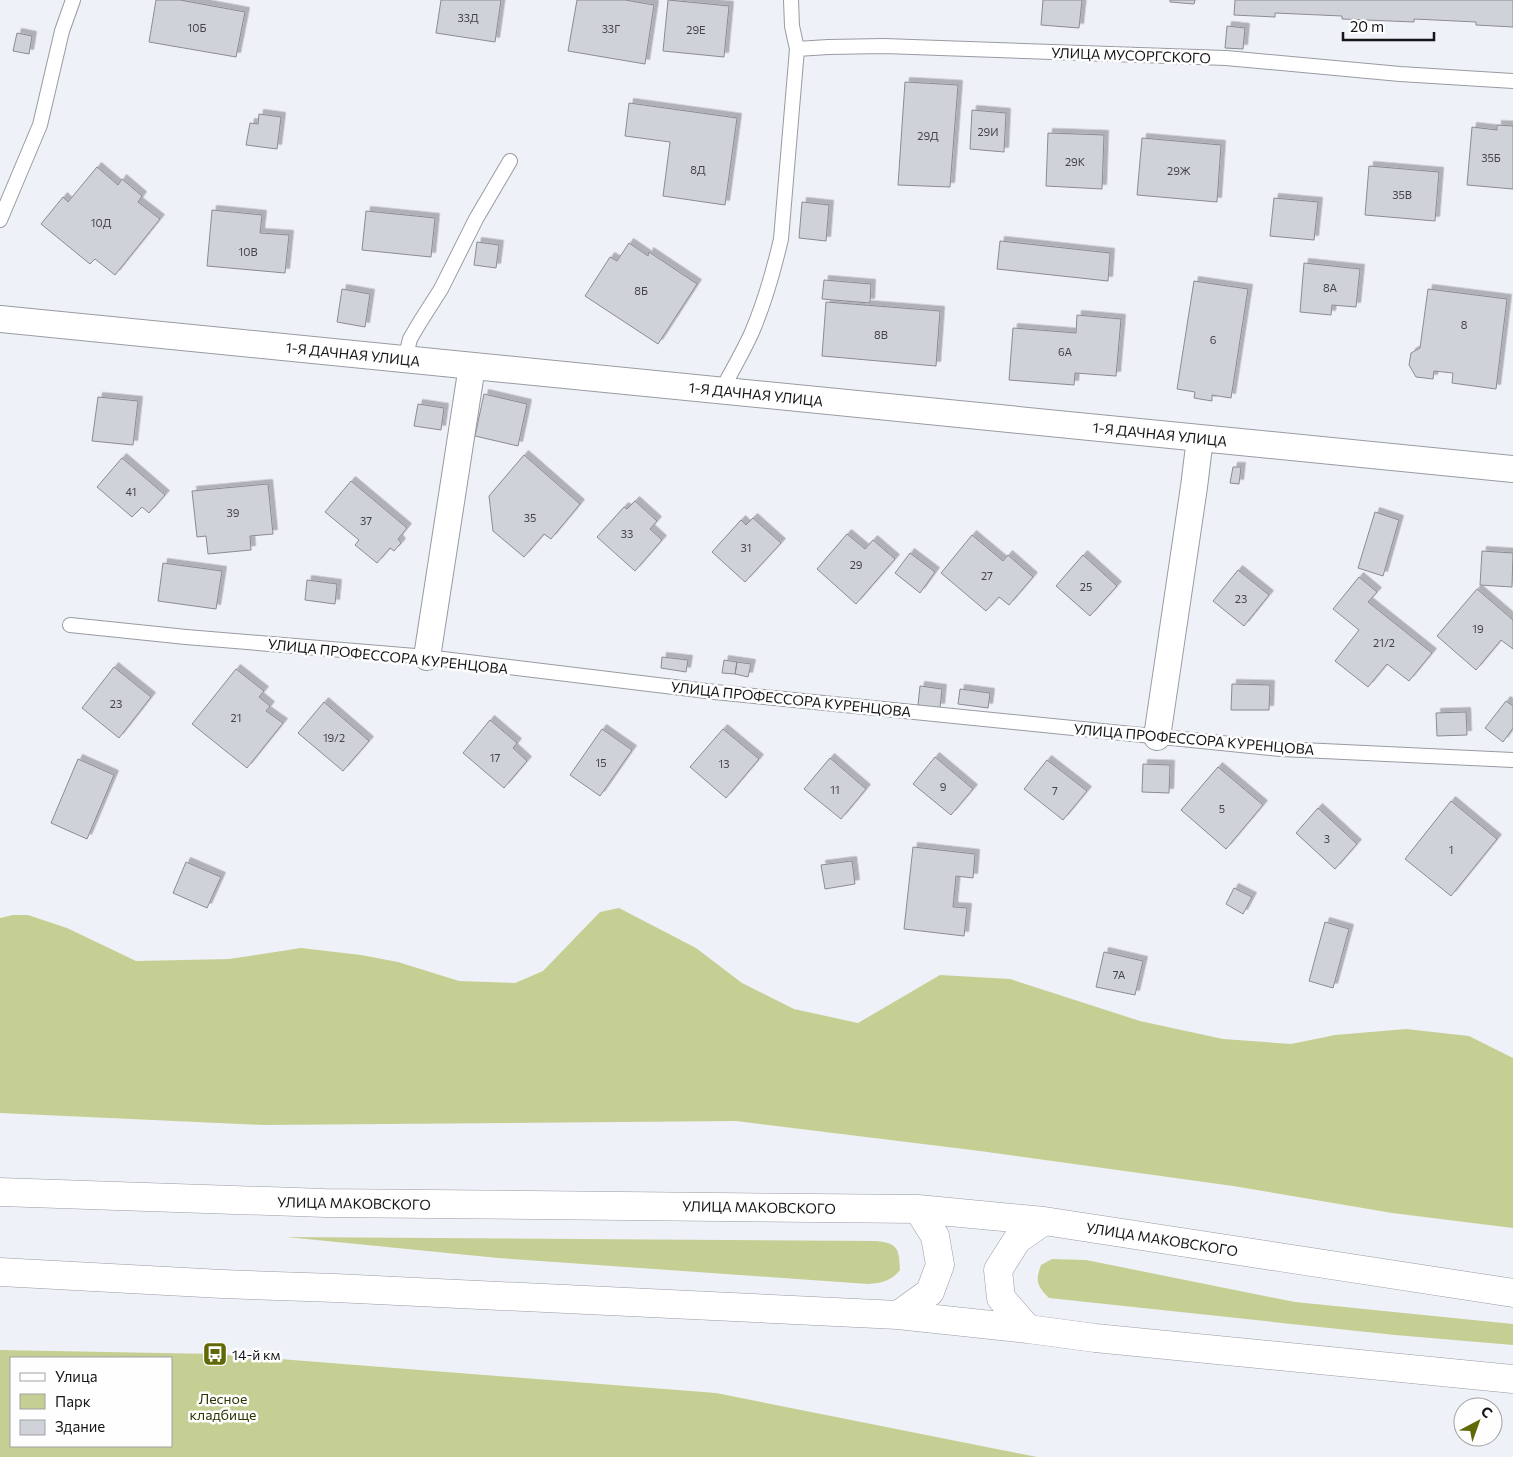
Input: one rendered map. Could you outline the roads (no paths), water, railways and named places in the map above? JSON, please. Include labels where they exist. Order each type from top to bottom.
[{"type":"highway","name":"УЛИЦА МАКОВСКОГО","points":[[0,1192],[324,1203],[918,1209],[1044,1221],[1513,1293]]},
{"type":"highway","points":[[898,1315],[930,1292],[940,1265],[935,1236],[918,1209]]},
{"type":"highway","points":[[1028,1329],[1001,1298],[998,1270],[1018,1240],[1044,1221]]},
{"type":"highway","points":[[0,1272],[898,1315],[1095,1338],[1513,1379]]},
{"type":"street","name":"1-Я ДАЧНАЯ УЛИЦА","points":[[0,319],[1513,469]]},
{"type":"street","points":[[427,657],[472,366]]},
{"type":"street","points":[[1158,737],[1200,438]]},
{"type":"lane","points":[[0,220],[40,125],[62,31],[73,0]]},
{"type":"lane","points":[[721,390],[753,330],[776,262],[781,239],[797,49],[792,26],[791,0]]},
{"type":"lane","name":"УЛИЦА МУСОРГСКОГО","points":[[797,49],[884,46],[1226,58],[1400,74],[1513,81]]},
{"type":"lane","points":[[406,359],[410,340],[441,289],[476,219],[510,160]]},
{"type":"lane","name":"УЛИЦА ПРОФЕССОРА КУРЕНЦОВА","points":[[70,624],[186,637],[427,657],[715,692],[1281,749],[1513,760]]},
{"type":"place","name":"14-й км","points":[[215,1354]]},
{"type":"park label","name":"Лесное кладбище","points":[[223,1406]]}]
